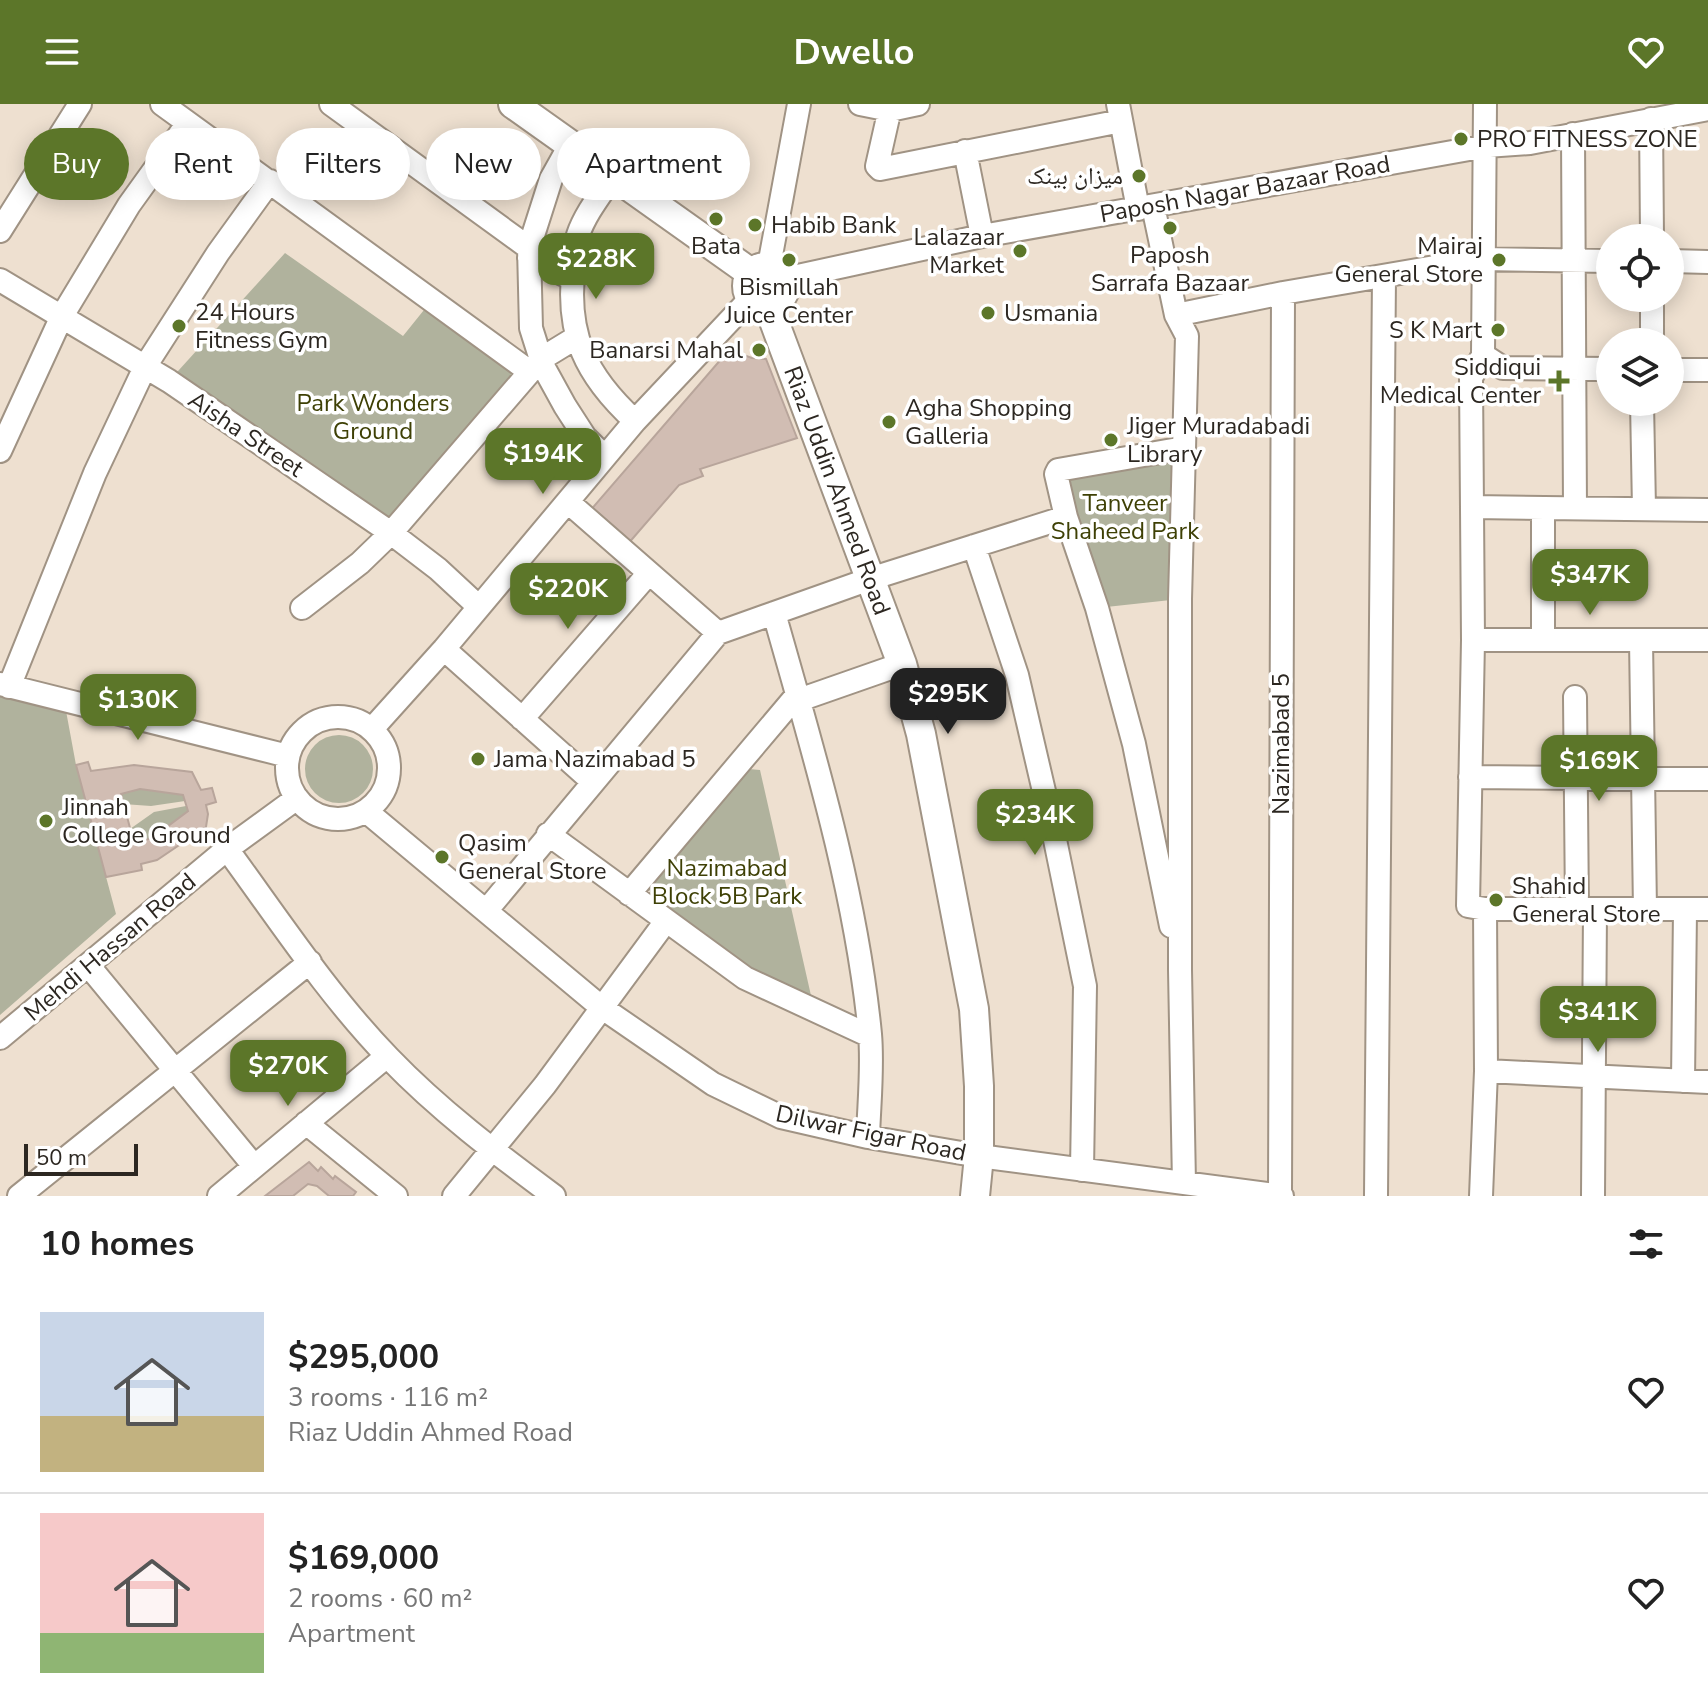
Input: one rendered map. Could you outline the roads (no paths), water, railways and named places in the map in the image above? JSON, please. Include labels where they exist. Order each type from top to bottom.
[{"type":"main road","points":[[529,109],[557,134]]},
{"type":"main road","points":[[647,200],[765,284]]},
{"type":"main road","name":"Riaz Uddin Ahmed Road","points":[[765,284],[902,664],[921,734],[974,1009],[979,1086],[979,1156],[975,1196]]},
{"type":"street","points":[[0,231],[80,104]]},
{"type":"street","points":[[162,104],[535,366],[585,437],[604,456]]},
{"type":"street","points":[[331,104],[529,253],[573,279]]},
{"type":"street","points":[[372,729],[444,649],[604,456],[765,284],[799,104]]},
{"type":"street","points":[[860,104],[891,107],[918,104]]},
{"type":"street","points":[[1485,104],[1483,355],[1471,378],[1473,640],[1468,906],[1485,909],[1708,909]]},
{"type":"street","points":[[891,107],[877,168],[965,151],[1121,109],[1176,315],[1187,336],[1180,599],[1180,970],[1184,1183]]},
{"type":"street","name":"Paposh Nagar Bazaar Road","points":[[765,284],[982,236],[1486,146],[1530,143],[1651,119],[1682,109],[1708,109]]},
{"type":"street","points":[[1651,119],[1652,224]]},
{"type":"street","points":[[0,451],[62,316],[129,205],[188,123]]},
{"type":"street","points":[[1573,134],[1575,508]]},
{"type":"street","points":[[965,151],[982,236]]},
{"type":"street","points":[[535,366],[529,253],[557,168]]},
{"type":"street","points":[[270,181],[218,253],[146,365],[95,473],[4,686],[288,756]]},
{"type":"street","points":[[596,200],[578,235],[573,279],[577,337],[594,377],[635,421]]},
{"type":"street","points":[[1176,315],[1482,259],[1596,261]]},
{"type":"street","points":[[1684,261],[1708,262]]},
{"type":"street","points":[[1376,1196],[1384,277]]},
{"type":"street","name":"Aisha Street","points":[[0,280],[146,365],[391,533],[438,569],[479,607]]},
{"type":"street","name":"Nazimabad 5","points":[[1281,1196],[1283,293]]},
{"type":"street","points":[[302,608],[360,563],[391,533],[535,366],[577,337]]},
{"type":"street","points":[[1483,355],[1503,368],[1596,369]]},
{"type":"street","points":[[1684,370],[1708,370]]},
{"type":"street","points":[[1642,416],[1644,509]]},
{"type":"street","points":[[1180,970],[1134,744],[1056,474],[1058,470],[1184,448]]},
{"type":"street","points":[[568,502],[718,633]]},
{"type":"street","points":[[1472,507],[1708,510]]},
{"type":"street","points":[[1543,508],[1543,640]]},
{"type":"street","points":[[486,911],[718,633],[870,579],[1066,517]]},
{"type":"street","points":[[974,546],[1017,675],[1085,986],[1082,1170]]},
{"type":"street","points":[[522,719],[649,573]]},
{"type":"street","points":[[774,613],[836,845],[857,945],[870,1036],[868,1137]]},
{"type":"street","points":[[1473,640],[1708,640]]},
{"type":"street","points":[[1641,640],[1645,910]]},
{"type":"street","points":[[444,649],[592,781]]},
{"type":"street","points":[[629,894],[798,698],[902,664]]},
{"type":"street","points":[[1575,697],[1576,778],[1595,1077],[1593,1196]]},
{"type":"street","points":[[342,716],[359,721],[372,729],[383,743],[389,770],[385,788],[366,811],[339,819],[321,816],[310,811],[297,798],[287,773],[288,756],[297,736],[310,724],[324,718],[342,716]]},
{"type":"street","points":[[1470,777],[1708,779]]},
{"type":"street","name":"Mehdi Hassan Road","points":[[0,1038],[227,849],[297,798]]},
{"type":"street","name":"Dilwar Figar Road","points":[[366,811],[601,1007],[713,1084],[781,1117],[868,1137],[979,1156],[1281,1196]]},
{"type":"street","points":[[548,834],[745,978],[870,1036]]},
{"type":"street","points":[[227,849],[310,962],[387,1056],[437,1105],[554,1196]]},
{"type":"street","points":[[1481,1196],[1486,1071],[1485,909]]},
{"type":"street","points":[[1683,1081],[1685,911]]},
{"type":"street","points":[[454,1196],[545,1085],[666,921]]},
{"type":"street","points":[[19,1196],[310,962]]},
{"type":"street","points":[[88,965],[254,1166]]},
{"type":"street","points":[[219,1196],[387,1056]]},
{"type":"street","points":[[1486,1071],[1708,1082]]},
{"type":"street","points":[[306,1123],[396,1196]]},
{"type":"place","name":"PRO FITNESS ZONE","points":[[1461,139]]},
{"type":"place","name":"میزان بینک","points":[[1139,176]]},
{"type":"place","name":"Bata","points":[[716,219]]},
{"type":"place","name":"Habib Bank","points":[[755,225]]},
{"type":"place","name":"Paposh Sarrafa Bazaar","points":[[1170,228]]},
{"type":"place","name":"Lalazaar Market","points":[[1020,251]]},
{"type":"place","name":"Bismillah Juice Center","points":[[789,260]]},
{"type":"place","name":"Mairaj General Store","points":[[1499,260]]},
{"type":"place","name":"Usmania","points":[[988,313]]},
{"type":"place","name":"24 Hours Fitness Gym","points":[[179,326]]},
{"type":"place","name":"S K Mart","points":[[1498,330]]},
{"type":"place","name":"Banarsi Mahal","points":[[759,350]]},
{"type":"place","name":"Siddiqui Medical Center","points":[[1559,381]]},
{"type":"place","name":"Agha Shopping Galleria","points":[[889,422]]},
{"type":"place","name":"Jiger Muradabadi Library","points":[[1111,440]]},
{"type":"place","name":"Jama Nazimabad 5","points":[[478,759]]},
{"type":"place","name":"Jinnah College Ground","points":[[46,821]]},
{"type":"place","name":"Qasim General Store","points":[[442,857]]},
{"type":"place","name":"Shahid General Store","points":[[1496,900]]},
{"type":"park label","name":"Park Wonders Ground","points":[[373,417]]},
{"type":"park label","name":"Tanveer Shaheed Park","points":[[1125,517]]},
{"type":"park label","name":"Nazimabad Block 5B Park","points":[[727,882]]}]
